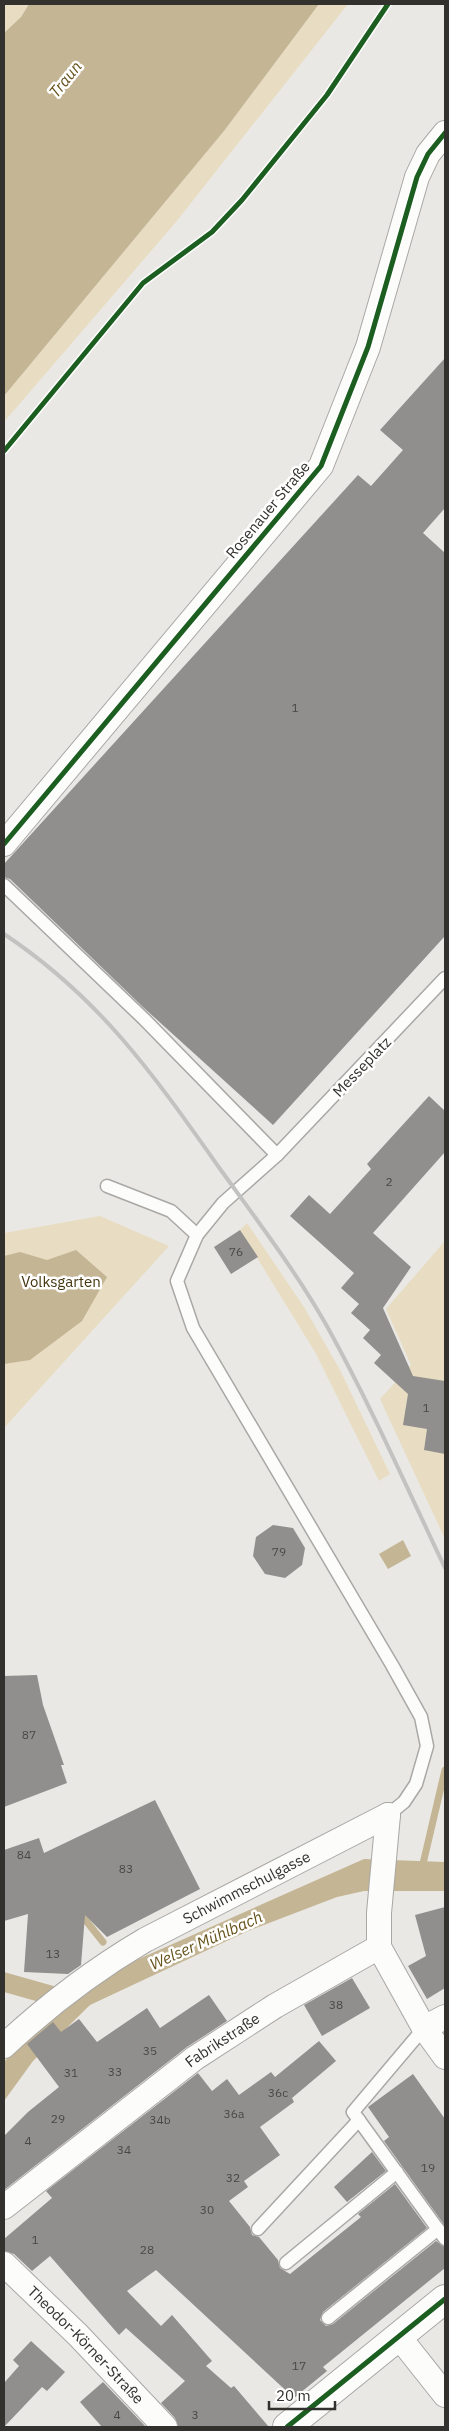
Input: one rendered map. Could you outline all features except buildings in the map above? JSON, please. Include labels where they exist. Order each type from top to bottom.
[{"type":"main road","points":[[287,2427],[445,2299]]},
{"type":"street","name":"Rosenauer Straße","points":[[4,844],[321,466],[368,346],[417,176],[428,154],[445,133]]},
{"type":"street","points":[[388,1815],[383,1858],[378,1947],[424,2028],[445,2057]]},
{"type":"street","name":"Schwimmschulgasse","points":[[4,2046],[40,2012],[108,1961],[145,1940],[388,1815]]},
{"type":"street","name":"Fabrikstraße","points":[[4,2207],[195,2058],[275,2006],[378,1947]]},
{"type":"street","points":[[424,2028],[445,2017]]},
{"type":"street","name":"Theodor-Körner-Straße","points":[[4,2264],[78,2334],[165,2427]]},
{"type":"street","points":[[399,2337],[445,2395]]},
{"type":"lane","points":[[4,885],[144,1019],[277,1155]]},
{"type":"lane","name":"Messeplatz","points":[[388,1815],[404,1802],[416,1784],[427,1746],[421,1717],[192,1328],[177,1281],[197,1236],[223,1203],[277,1155],[445,978]]},
{"type":"lane","points":[[107,1186],[171,1211],[197,1236]]},
{"type":"lane","points":[[328,2318],[442,2234],[353,2112],[424,2028]]},
{"type":"lane","points":[[258,2229],[359,2120]]},
{"type":"lane","points":[[286,2263],[397,2172]]},
{"type":"green space","points":[[4,4],[29,4],[21,17],[4,33]]},
{"type":"green space","points":[[319,4],[348,4],[176,222],[4,422],[4,396],[224,131]]},
{"type":"green space","name":"Volksgarten","points":[[100,1216],[169,1246],[4,1428],[4,1233]]},
{"type":"green space","points":[[247,1223],[304,1307],[340,1370],[390,1474],[379,1481],[315,1352],[240,1230]]},
{"type":"green space","points":[[445,1241],[445,1539],[380,1399],[411,1365],[386,1309]]},
{"type":"water","name":"Traun","points":[[29,4],[319,4],[224,131],[4,396],[4,33],[21,17]]},
{"type":"water","points":[[76,1250],[107,1277],[82,1321],[30,1360],[4,1364],[4,1256],[20,1252],[47,1260]]},
{"type":"water","points":[[403,1540],[411,1556],[388,1569],[379,1554]]},
{"type":"water","name":"Welser Mühlbach","points":[[364,1859],[445,1862],[445,1891],[364,1891],[337,1897],[248,1931],[90,2005],[33,2061],[4,2101],[4,2062],[47,2014],[57,2007],[4,1992],[4,1972],[78,1993],[123,1966]]},
{"type":"waterway","points":[[422,1868],[445,1770]]},
{"type":"waterway","points":[[79,1912],[103,1942]]},
{"type":"railway","points":[[4,934],[69,984],[123,1040],[171,1100],[303,1286],[344,1357],[445,1568]]},
{"type":"cycle path","points":[[4,451],[143,283],[212,232],[242,200],[327,95],[388,4]]},
{"type":"cycle path","points":[[4,844],[321,466],[368,347],[417,177],[428,154],[445,133]]},
{"type":"cycle path","points":[[287,2427],[445,2299]]}]
